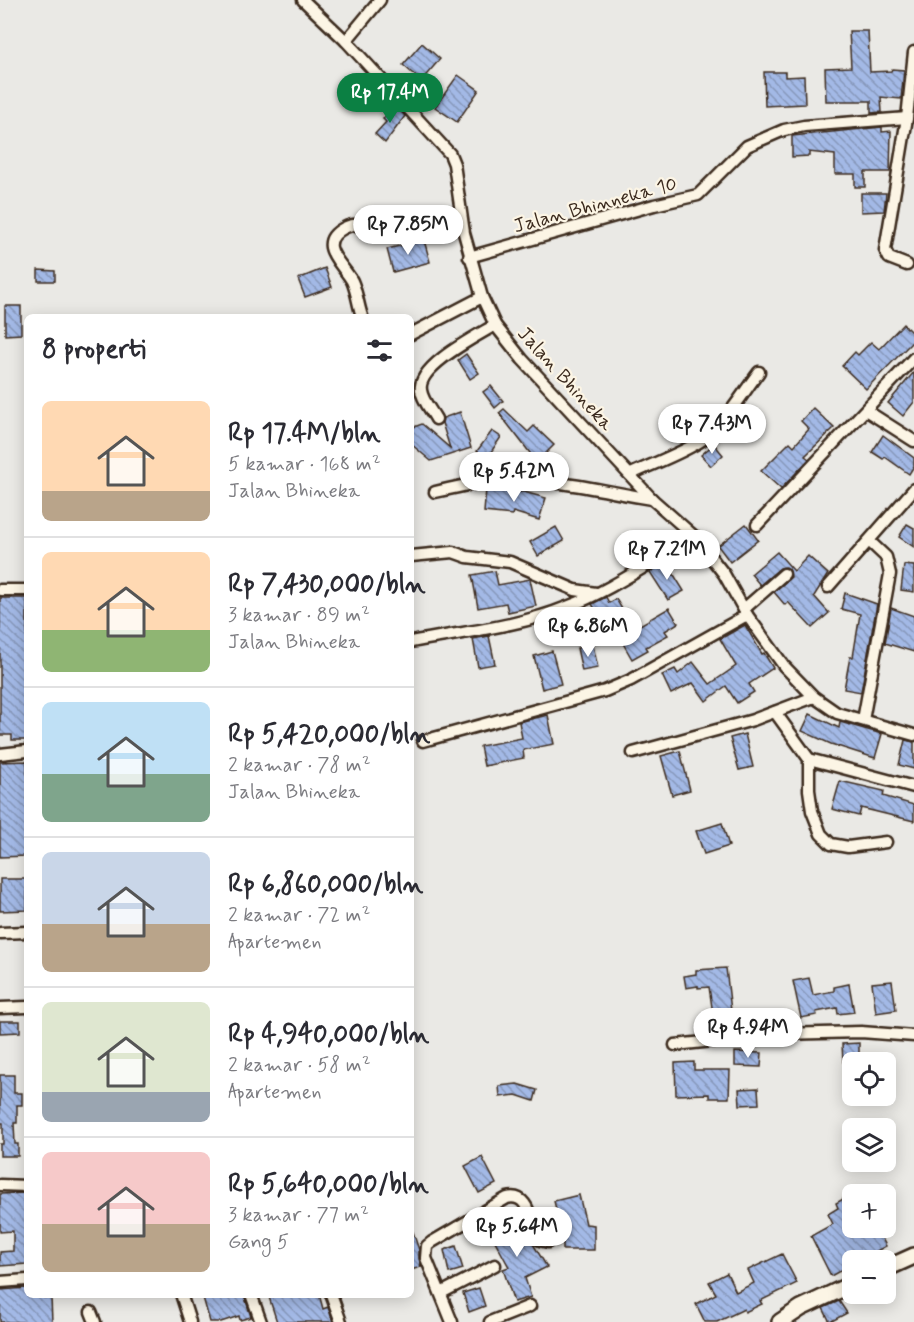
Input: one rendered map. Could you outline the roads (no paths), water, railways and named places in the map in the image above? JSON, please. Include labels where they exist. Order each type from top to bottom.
[{"type":"street","name":"Jalan Bhineka","points":[[303,0],[346,41],[450,154],[454,164],[469,257],[482,297],[495,325],[522,359],[652,499],[695,537],[724,574],[746,612],[784,666],[814,697],[837,713],[914,735]]},
{"type":"street","points":[[346,41],[380,0]]},
{"type":"street","points":[[907,265],[889,258],[885,250],[907,118],[914,52]]},
{"type":"street","name":"Jalan Bhinneka 10","points":[[469,257],[654,205],[698,195],[747,146],[784,130],[804,126],[907,118]]},
{"type":"street","points":[[361,314],[352,281],[333,258],[331,245],[338,231],[352,224],[364,225],[381,236]]},
{"type":"street","points":[[414,332],[482,297]]},
{"type":"street","points":[[436,419],[422,395],[420,388],[423,379],[440,360],[455,348],[495,325]]},
{"type":"street","points":[[757,525],[841,435],[867,411],[914,358]]},
{"type":"street","points":[[631,474],[691,447],[704,438],[721,422],[759,372]]},
{"type":"street","points":[[867,411],[914,441]]},
{"type":"street","points":[[435,492],[473,483],[514,480],[548,482],[652,499]]},
{"type":"street","points":[[828,587],[914,489]]},
{"type":"street","points":[[414,641],[527,620],[567,608],[695,537]]},
{"type":"street","points":[[863,720],[891,574],[886,557],[869,541]]},
{"type":"street","points":[[414,556],[453,552],[467,557],[510,562],[575,590],[597,593]]},
{"type":"street","points":[[423,741],[605,691],[631,680],[746,612],[784,574]]},
{"type":"street","points":[[0,590],[24,590]]},
{"type":"street","points":[[633,753],[775,712],[814,697]]},
{"type":"street","points":[[775,712],[809,759],[808,790],[820,834],[831,844],[848,847],[886,842]]},
{"type":"street","points":[[0,754],[24,751]]},
{"type":"street","points":[[809,759],[914,787]]},
{"type":"street","points":[[0,933],[24,932]]},
{"type":"street","points":[[0,1008],[24,1007]]},
{"type":"street","points":[[675,1045],[781,1034],[861,1032],[914,1036]]},
{"type":"street","points":[[0,1185],[24,1186]]},
{"type":"street","points":[[452,1322],[426,1258],[427,1246],[507,1198],[520,1197],[525,1203],[535,1234],[540,1240],[548,1242]]},
{"type":"street","points":[[896,1264],[914,1256]]},
{"type":"street","points":[[441,1293],[495,1265]]},
{"type":"street","points":[[0,1282],[24,1281]]},
{"type":"street","points":[[780,1322],[801,1308],[842,1289]]},
{"type":"street","points":[[182,1298],[190,1322]]},
{"type":"street","points":[[252,1298],[261,1322]]},
{"type":"street","points":[[333,1298],[341,1322]]},
{"type":"street","points":[[490,1322],[530,1306]]}]
